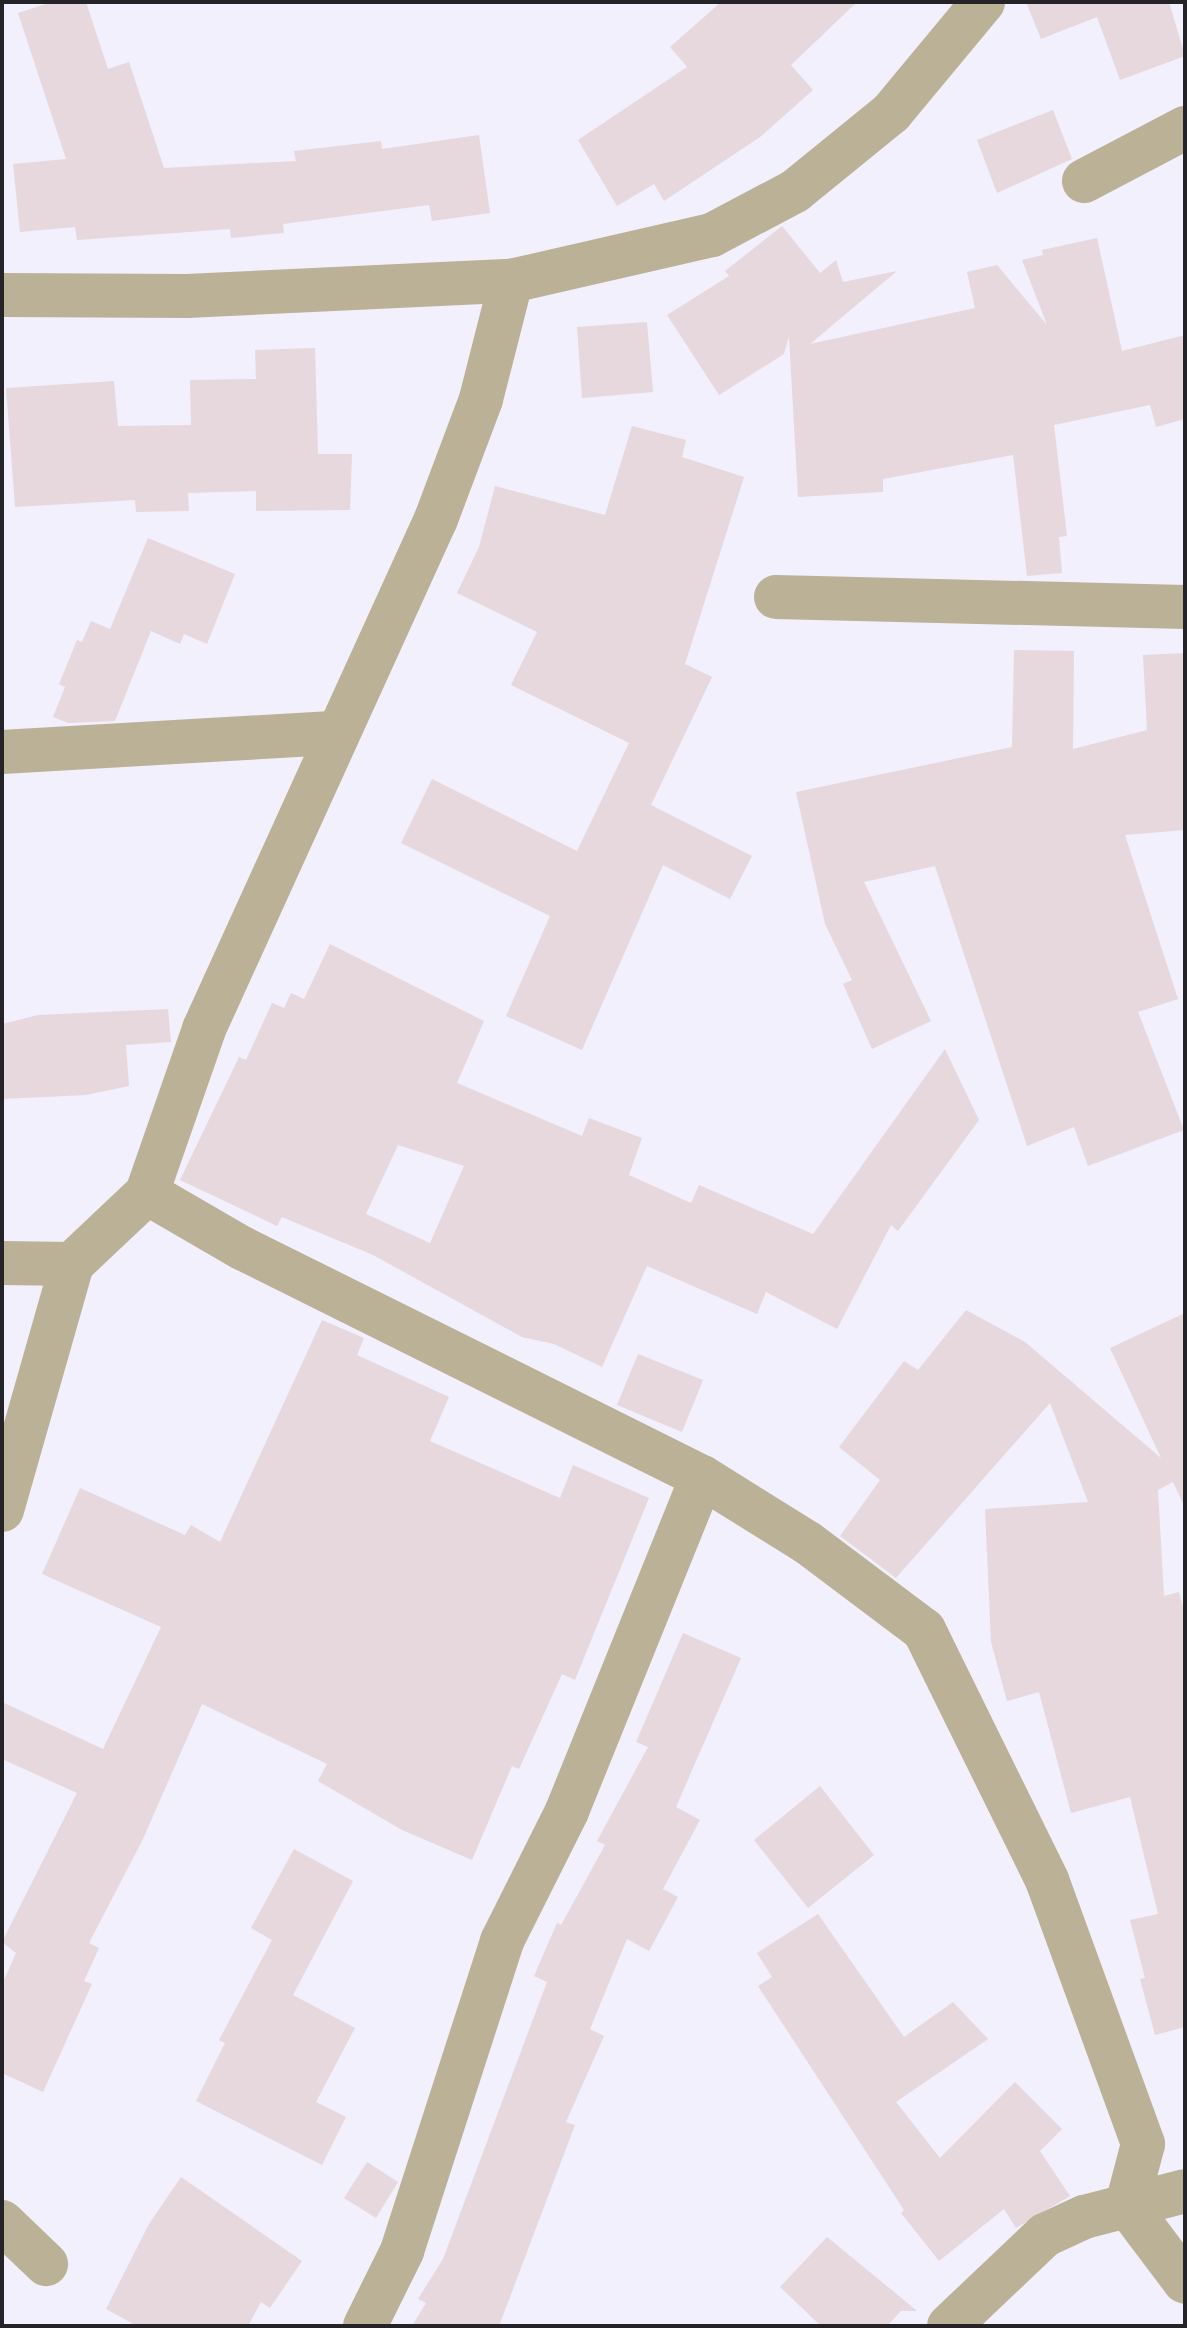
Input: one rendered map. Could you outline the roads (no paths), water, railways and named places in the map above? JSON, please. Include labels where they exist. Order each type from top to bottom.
[{"type":"street","points":[[2,295],[187,296],[511,281],[712,235],[795,191],[891,113],[983,2]]},
{"type":"street","points":[[1084,181],[1185,128]]},
{"type":"street","points":[[2,1510],[72,1264],[147,1193],[204,1029],[309,807],[336,733],[370,672],[436,519],[481,399],[511,281]]},
{"type":"street","points":[[776,597],[1185,607]]},
{"type":"street","points":[[2,752],[336,733]]},
{"type":"street","points":[[147,1193],[242,1248],[702,1477],[808,1543],[924,1630],[1047,1880],[1143,2144],[1127,2205]]},
{"type":"street","points":[[2,1263],[72,1264]]},
{"type":"street","points":[[365,2326],[402,2251],[502,1941],[567,1811],[702,1477]]},
{"type":"street","points":[[949,2326],[1045,2235],[1084,2217],[1185,2191]]},
{"type":"street","points":[[1127,2205],[1185,2282]]},
{"type":"street","points":[[2,2222],[46,2264]]}]
